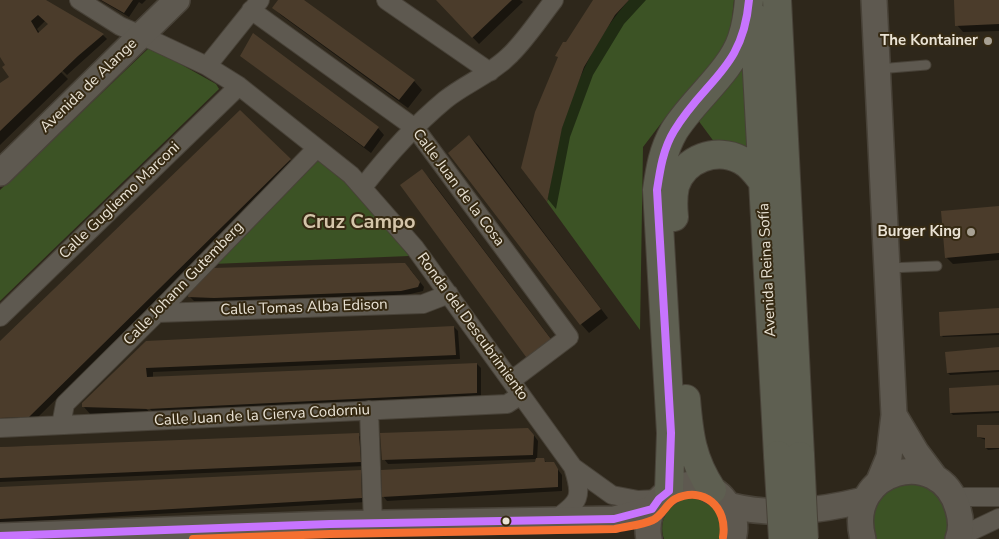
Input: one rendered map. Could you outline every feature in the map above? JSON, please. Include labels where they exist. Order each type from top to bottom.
[{"type":"highway","name":"Avenida Reina Sofía","points":[[751,0],[763,182],[789,455],[804,539]]},
{"type":"highway","points":[[660,500],[671,433],[658,190],[662,156],[674,132],[732,58],[742,40],[751,0]]},
{"type":"highway","name":"Avenida Reina Sofía","points":[[777,0],[789,455],[783,539]]},
{"type":"highway","points":[[720,497],[700,472],[688,432],[673,206],[675,186],[680,175],[690,164],[709,155],[729,155],[742,160],[753,169],[763,182]]},
{"type":"main road","name":"Avenida de Alange","points":[[0,173],[177,0]]},
{"type":"main road","points":[[874,0],[894,415],[889,457],[880,481]]},
{"type":"main road","points":[[894,415],[916,452],[934,476],[955,497],[961,520],[958,538]]},
{"type":"main road","points":[[863,539],[859,526],[860,512],[864,500],[880,481],[889,475],[906,471],[934,476]]},
{"type":"main road","points":[[0,536],[364,529],[614,519],[660,500],[679,486],[688,485],[700,485],[720,497],[765,512],[827,509],[864,500]]},
{"type":"main road","points":[[720,497],[734,524],[733,539]]},
{"type":"main road","points":[[649,539],[648,524],[660,500]]},
{"type":"street","name":"Ronda del Descubrimiento","points":[[79,0],[120,26],[207,66],[239,86],[363,186],[416,248],[573,467],[580,488],[573,507],[554,520]]},
{"type":"street","points":[[388,0],[490,72]]},
{"type":"street","points":[[363,186],[415,128],[446,99],[490,72],[512,54],[554,0]]},
{"type":"street","points":[[207,66],[256,5]]},
{"type":"street","name":"Calle Juan de la Cosa","points":[[256,5],[415,128],[569,336]]},
{"type":"street","name":"Calle Gugliemo Marconi","points":[[0,317],[239,86]]},
{"type":"street","name":"Calle Johann Gutemberg","points":[[61,425],[65,404],[157,313],[317,148]]},
{"type":"street","name":"Calle Tomas Alba Edison","points":[[157,313],[423,304],[449,294]]},
{"type":"street","name":"Calle Juan de la Cierva Codorniu","points":[[0,428],[507,404],[517,388],[569,336]]},
{"type":"street","points":[[364,529],[369,410]]},
{"type":"street","points":[[573,467],[612,495],[638,500],[660,500]]},
{"type":"street","points":[[955,497],[999,498]]},
{"type":"street","points":[[958,538],[999,518]]},
{"type":"lane","points":[[878,69],[926,65]]},
{"type":"lane","points":[[887,268],[936,266]]},
{"type":"green space","points":[[629,0],[734,0],[730,36],[722,53],[703,77],[672,109],[643,147],[640,330],[547,202],[555,155],[574,93],[597,43]]},
{"type":"green space","points":[[150,47],[216,84],[219,89],[0,301],[0,190]]},
{"type":"green space","points":[[744,55],[751,145],[746,149],[715,143],[695,116]]},
{"type":"green space","points":[[317,158],[355,190],[409,256],[212,264]]},
{"type":"green space","points":[[910,482],[930,488],[942,500],[947,512],[949,525],[946,539],[876,539],[873,519],[874,510],[878,502],[891,489]]},
{"type":"green space","points":[[686,498],[702,501],[715,509],[721,522],[719,539],[664,539],[662,526],[666,514],[674,505]]},
{"type":"building","points":[[0,0],[46,0],[104,34],[78,56],[0,131],[0,83],[9,77],[2,67],[5,65],[0,57]],"holes":[[[38,15],[48,24],[38,33],[31,21]]]},
{"type":"building","points":[[101,0],[133,0],[124,13]]},
{"type":"building","points":[[278,0],[304,0],[415,80],[399,100],[272,8]]},
{"type":"building","points":[[436,0],[512,0],[472,38]]},
{"type":"building","points":[[593,0],[629,0],[615,15],[584,67],[562,128],[547,202],[521,168],[535,112],[558,57],[555,56]]},
{"type":"building","points":[[954,0],[999,0],[999,24],[955,26]]},
{"type":"building","points":[[253,33],[379,127],[364,147],[240,56]]},
{"type":"building","points":[[240,110],[291,159],[29,417],[0,418],[0,341]]},
{"type":"building","points":[[469,135],[601,309],[580,325],[448,153]]},
{"type":"building","points":[[422,169],[554,343],[529,361],[400,185]]},
{"type":"building","name":"Burger King","points":[[999,206],[999,253],[945,258],[941,211]]},
{"type":"building","points":[[405,263],[420,282],[418,287],[401,291],[214,298],[188,297],[189,290],[212,268]]},
{"type":"building","points":[[999,308],[999,333],[940,336],[939,312]]},
{"type":"building","points":[[454,326],[456,355],[146,368],[147,377],[477,363],[477,393],[148,409],[82,407],[82,403],[146,341]]},
{"type":"building","points":[[999,347],[999,370],[947,373],[945,352]]},
{"type":"building","points":[[999,385],[999,411],[950,413],[949,388]]},
{"type":"building","points":[[977,425],[999,425],[999,448],[985,448],[985,438],[977,437]]},
{"type":"building","points":[[528,428],[534,435],[533,455],[382,460],[380,433]]},
{"type":"building","points":[[359,433],[361,462],[0,478],[0,447]]},
{"type":"building","points":[[536,458],[544,458],[545,462],[554,462],[558,469],[558,487],[382,497],[381,470],[535,462]]},
{"type":"building","points":[[361,470],[362,498],[0,519],[0,487]]},
{"type":"transit line","points":[[0,536],[330,524],[614,519],[652,509],[659,499],[669,491],[671,433],[657,190],[661,167],[667,145],[674,131],[686,113],[721,72],[739,43],[745,24],[749,0]]},
{"type":"transit line","points":[[193,539],[330,534],[615,529],[653,520],[675,499],[686,495],[704,497],[712,502],[722,517],[724,526],[723,537]]},
{"type":"place","name":"The Kontainer","points":[[988,41]]},
{"type":"place","name":"Burger King","points":[[971,232]]},
{"type":"district","name":"Cruz Campo","points":[[359,223]]}]
